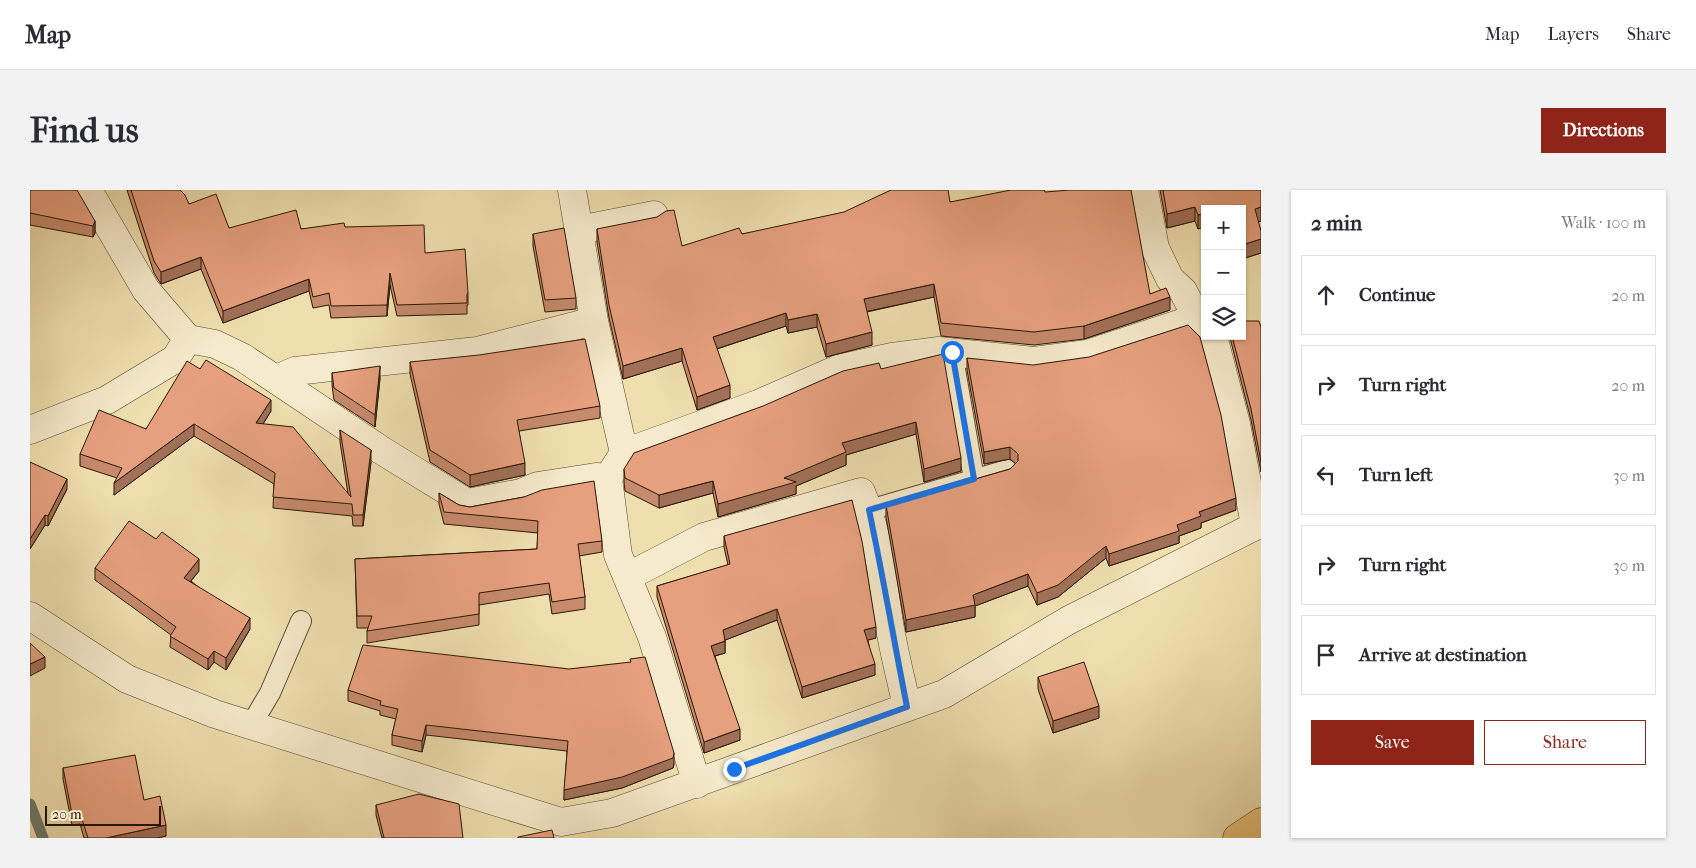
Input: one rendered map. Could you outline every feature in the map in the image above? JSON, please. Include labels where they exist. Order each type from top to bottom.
[{"type":"main road","points":[[1237,838],[1261,822]]},
{"type":"street","points":[[88,190],[146,290],[188,339],[215,344],[242,357],[381,450],[467,503],[521,493],[538,486],[596,476],[608,478]]},
{"type":"street","points":[[572,190],[594,321],[624,453]]},
{"type":"street","points":[[1144,190],[1155,248],[1170,279],[1184,291],[1201,320]]},
{"type":"street","points":[[578,230],[654,216]]},
{"type":"street","points":[[276,379],[295,371],[477,351],[594,321]]},
{"type":"street","points":[[697,784],[652,636],[618,555],[608,478],[624,453],[758,404],[838,369],[892,357],[939,351],[1034,361],[1087,354],[1201,328]]},
{"type":"street","points":[[30,430],[107,400],[175,359],[188,339]]},
{"type":"street","points":[[30,616],[127,679],[215,714],[561,822],[612,813],[944,694],[1069,620],[1258,524],[1236,424],[1209,340]]},
{"type":"street","points":[[627,577],[704,537],[861,492],[869,510],[885,582],[887,609],[907,707]]},
{"type":"lane","points":[[952,352],[974,479]]},
{"type":"lane","points":[[869,510],[1007,470]]},
{"type":"lane","points":[[251,725],[270,693],[301,621]]},
{"type":"building","points":[[30,190],[77,190],[95,221],[93,226],[30,213]]},
{"type":"building","points":[[131,190],[180,190],[185,195],[189,204],[216,194],[229,228],[296,210],[301,229],[344,223],[345,227],[424,225],[425,253],[465,249],[467,303],[397,305],[390,273],[387,305],[331,306],[329,293],[313,297],[309,279],[223,311],[201,257],[161,272],[154,261]]},
{"type":"building","points":[[891,190],[948,190],[950,202],[1011,190],[1044,190],[1045,192],[1131,190],[1150,294],[1166,288],[1170,297],[1084,326],[1034,332],[941,323],[934,284],[864,299],[872,332],[826,344],[817,314],[788,320],[786,313],[713,337],[730,385],[697,397],[682,348],[623,366],[609,305],[597,229],[657,217],[666,211],[674,210],[682,246],[739,228],[742,234],[844,212]]},
{"type":"building","points":[[1163,190],[1261,190],[1261,207],[1255,209],[1261,231],[1261,239],[1246,244],[1246,205],[1201,205],[1201,214],[1198,215],[1195,207],[1167,214]]},
{"type":"building","points":[[564,228],[576,298],[545,300],[533,234]]},
{"type":"building","points":[[1246,321],[1259,321],[1261,327],[1261,462],[1251,409],[1233,340],[1246,340]]},
{"type":"building","points":[[1188,325],[1200,337],[1221,415],[1236,498],[1199,512],[1201,516],[1177,525],[1179,531],[1109,554],[1106,546],[1058,585],[1037,593],[1028,574],[973,595],[975,605],[906,620],[886,505],[1010,469],[1018,461],[1018,454],[1010,447],[984,452],[967,358],[1033,365],[1089,357]]},
{"type":"building","points":[[585,339],[600,406],[517,420],[525,463],[470,475],[430,450],[410,362],[479,355]]},
{"type":"building","points":[[943,354],[961,458],[924,469],[916,422],[842,443],[846,452],[784,478],[796,482],[718,504],[713,481],[659,495],[625,478],[624,469],[634,453],[763,406],[843,371],[879,363],[881,369]]},
{"type":"building","points":[[206,360],[271,400],[256,423],[293,427],[351,497],[340,430],[371,450],[363,515],[353,515],[352,504],[273,497],[275,473],[194,424],[114,483],[122,468],[80,454],[99,410],[146,429],[187,361],[200,369]]},
{"type":"building","points":[[380,366],[375,415],[334,388],[332,373]]},
{"type":"building","points":[[30,462],[67,479],[48,516],[45,515],[30,539]]},
{"type":"building","points":[[594,481],[602,541],[578,544],[585,597],[552,602],[549,583],[479,593],[479,614],[367,631],[372,616],[357,616],[355,559],[537,549],[538,521],[444,512],[439,493],[459,505],[470,507],[524,497],[542,490]]},
{"type":"building","points":[[852,500],[862,541],[876,627],[864,630],[875,664],[802,687],[777,609],[723,630],[725,641],[711,646],[740,729],[704,742],[657,586],[730,564],[724,536]]},
{"type":"building","points":[[129,521],[156,539],[162,532],[199,559],[184,578],[250,618],[226,658],[214,651],[208,659],[170,636],[176,627],[95,568]]},
{"type":"building","points":[[30,643],[45,657],[30,664]]},
{"type":"building","points":[[363,645],[569,669],[631,662],[630,659],[645,657],[674,753],[673,758],[622,777],[564,790],[568,741],[426,725],[422,741],[392,735],[398,709],[380,705],[381,701],[348,690]]},
{"type":"building","points":[[1084,662],[1099,706],[1053,721],[1038,677]]},
{"type":"building","points":[[135,755],[144,800],[160,796],[166,825],[106,838],[88,838],[80,813],[72,814],[63,768]]},
{"type":"building","points":[[419,794],[459,804],[463,838],[384,838],[376,805]]},
{"type":"building","points":[[552,830],[554,838],[518,838],[518,837]]},
{"type":"waterway","points":[[30,804],[43,838]]},
{"type":"route","points":[[734,769],[907,707],[887,609],[885,582],[869,510],[974,479],[952,352]]}]
